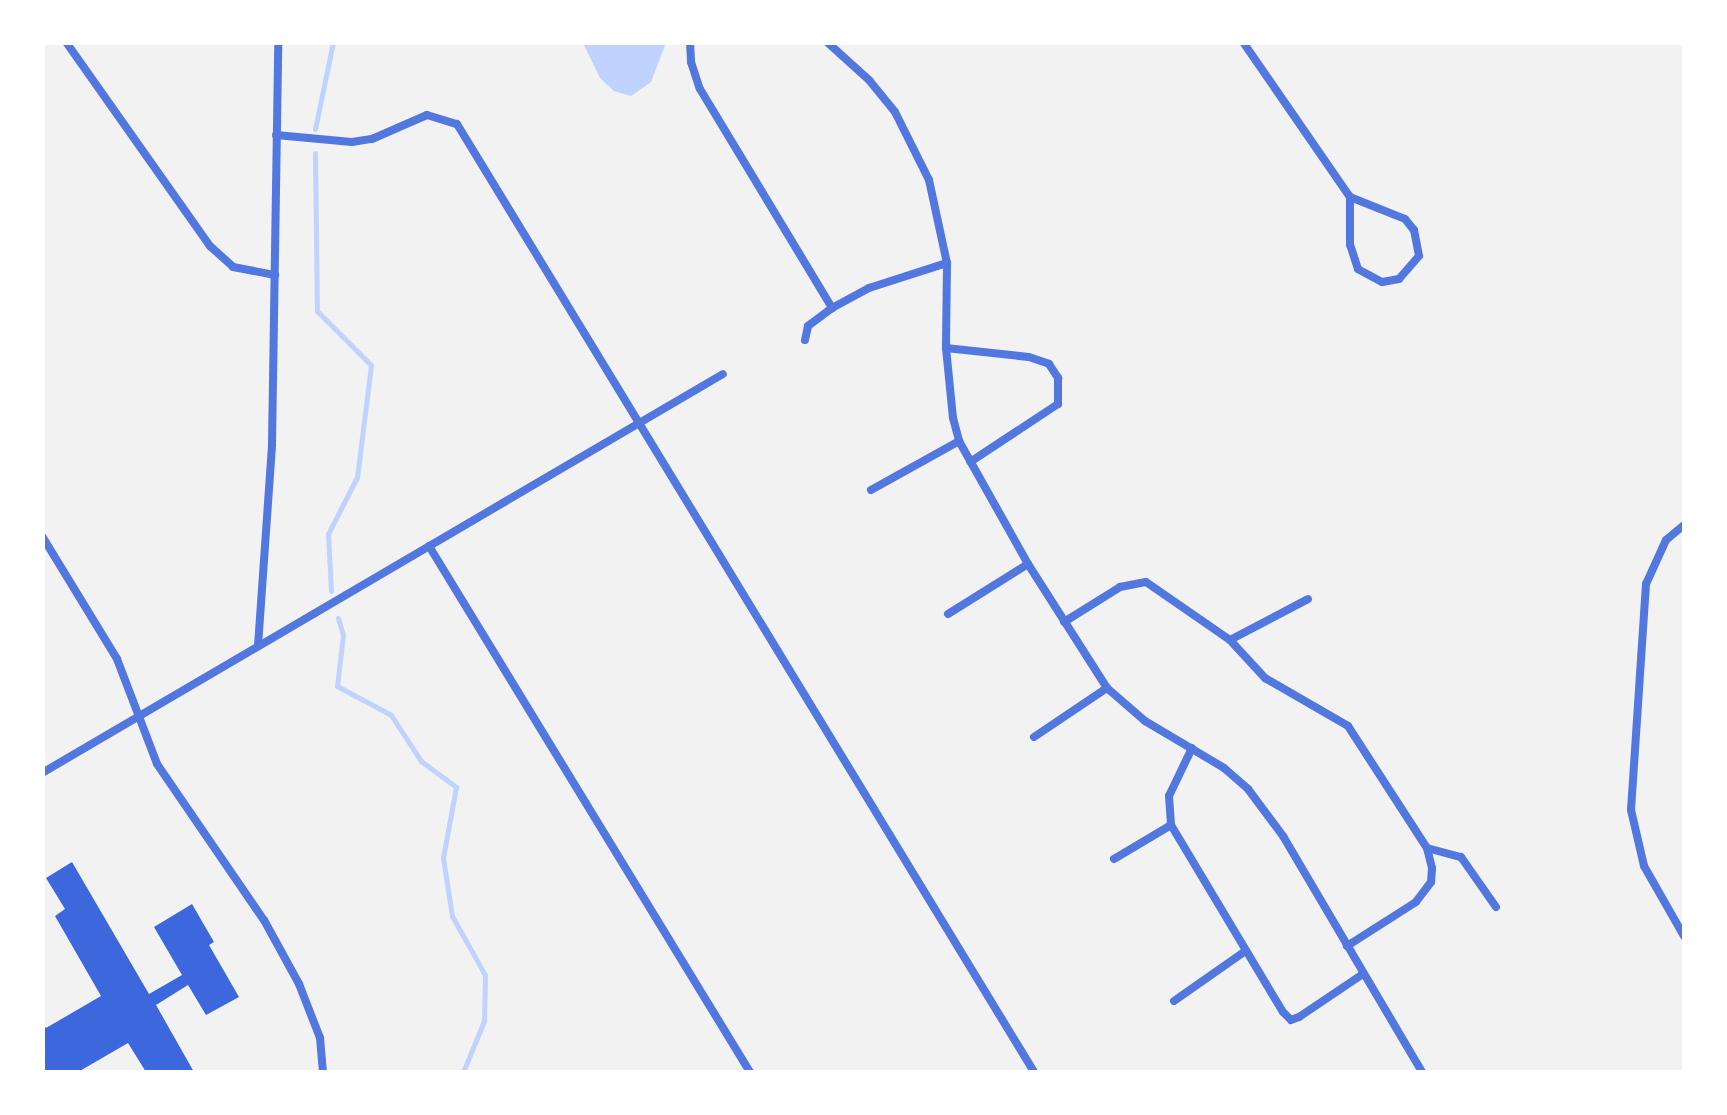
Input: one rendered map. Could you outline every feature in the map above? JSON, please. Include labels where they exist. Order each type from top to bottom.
[{"type":"street","points":[[66,42],[210,246],[233,267],[275,276]]},
{"type":"street","points":[[258,646],[268,532],[278,42]]},
{"type":"street","points":[[690,42],[691,62],[700,89],[832,308]]},
{"type":"street","points":[[828,42],[870,80],[913,142],[940,215],[947,264],[946,348],[959,440],[1028,564],[1107,688],[1145,720],[1248,789],[1283,836],[1422,1072]]},
{"type":"street","points":[[1244,42],[1350,198],[1350,245],[1358,269],[1382,282],[1400,279],[1418,256],[1414,230],[1405,219],[1350,198]]},
{"type":"street","points":[[276,135],[352,142],[372,139],[426,115],[457,124],[1034,1072]]},
{"type":"street","points":[[805,340],[808,326],[869,288],[947,264]]},
{"type":"street","points":[[946,348],[1029,357],[1049,364],[1058,378],[1058,404],[970,462]]},
{"type":"street","points":[[42,773],[723,374]]},
{"type":"street","points":[[870,490],[959,440]]},
{"type":"street","points":[[1684,525],[1666,540],[1646,584],[1630,810],[1644,866],[1684,936]]},
{"type":"street","points":[[42,536],[118,659],[157,764],[264,920],[299,984],[320,1038],[323,1072]]},
{"type":"street","points":[[429,546],[750,1072]]},
{"type":"street","points":[[948,614],[1028,564]]},
{"type":"street","points":[[1064,622],[1120,587],[1146,582],[1230,640],[1265,678],[1348,726],[1427,848],[1430,882],[1416,902],[1347,946]]},
{"type":"street","points":[[1230,640],[1308,599]]},
{"type":"street","points":[[1034,737],[1107,688]]},
{"type":"street","points":[[1192,748],[1169,796],[1171,824],[1244,952],[1291,1020],[1363,974]]},
{"type":"street","points":[[1114,859],[1171,824]]},
{"type":"street","points":[[1427,848],[1462,857],[1496,906]]},
{"type":"street","points":[[1174,1001],[1244,952]]},
{"type":"water","points":[[583,42],[666,43],[651,82],[631,96],[614,91],[600,78]]},
{"type":"building","points":[[72,862],[149,994],[182,975],[154,927],[192,904],[214,942],[209,945],[239,997],[206,1015],[188,985],[156,1005],[194,1072],[146,1072],[128,1043],[78,1072],[42,1072],[42,1022],[46,1028],[101,996],[55,916],[65,909],[46,878]]},
{"type":"waterway","points":[[315,129],[333,42]]},
{"type":"waterway","points":[[315,153],[317,311],[371,365],[357,477],[328,534],[331,591]]},
{"type":"waterway","points":[[338,618],[343,635],[337,686],[391,715],[421,761],[456,787],[443,858],[452,916],[485,975],[484,1021],[463,1072]]}]
